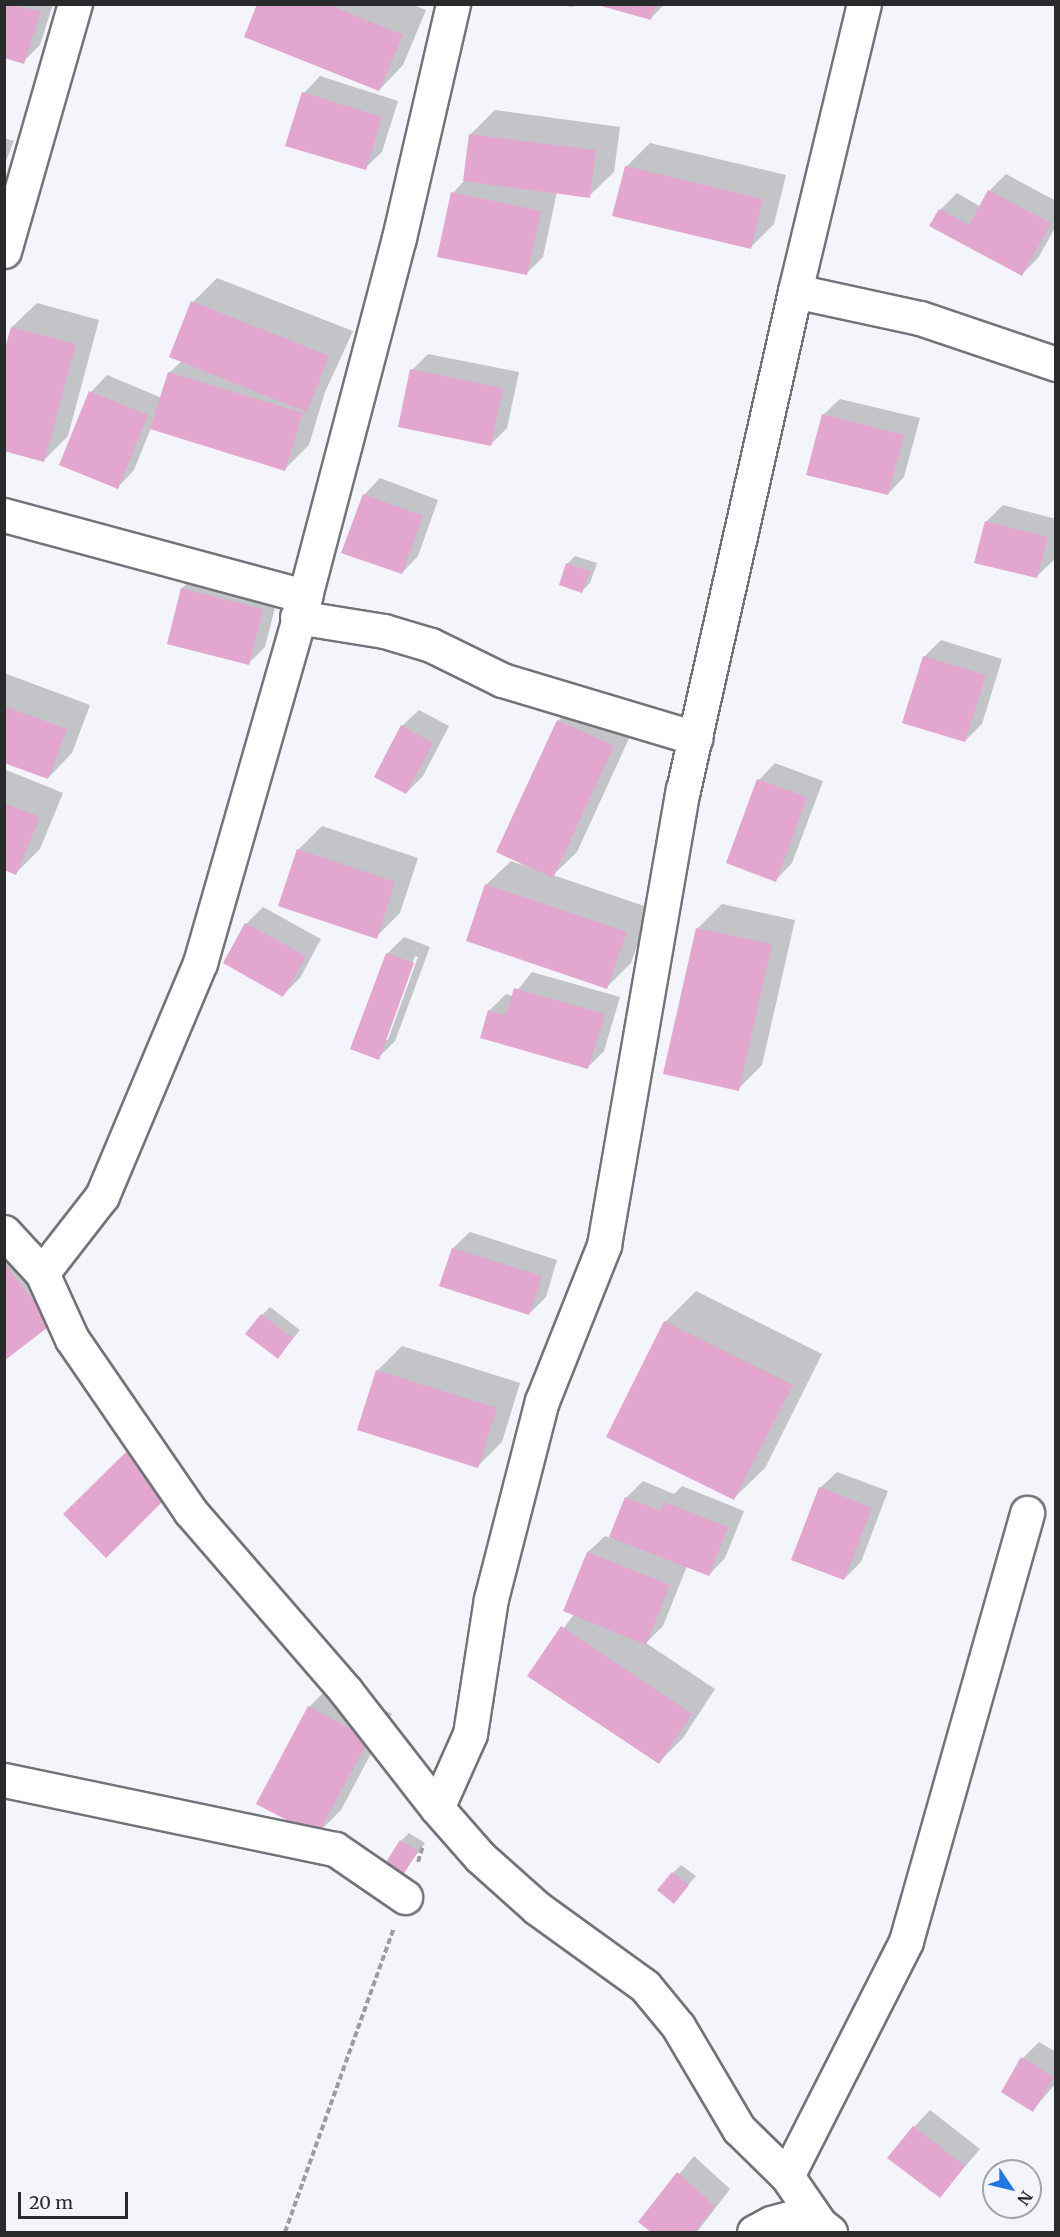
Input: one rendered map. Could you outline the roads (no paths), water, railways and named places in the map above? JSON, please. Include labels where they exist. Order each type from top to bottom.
[{"type":"street","points":[[4,251],[75,4]]},
{"type":"street","points":[[42,1273],[102,1196],[200,963],[301,606],[399,238],[453,4]]},
{"type":"street","points":[[437,1808],[470,1734],[491,1599],[542,1401],[604,1245],[695,738],[795,291],[864,4]]},
{"type":"street","points":[[795,291],[920,318],[1056,364]]},
{"type":"street","points":[[4,515],[421,642],[502,680],[695,738]]},
{"type":"street","points":[[4,1232],[42,1273],[72,1339],[190,1511],[345,1689],[437,1808],[480,1857],[537,1908],[645,1986],[678,2026],[739,2129],[787,2176],[821,2222]]},
{"type":"street","points":[[787,2176],[906,1941],[1027,1513]]},
{"type":"street","points":[[4,1780],[335,1849],[405,1897]]},
{"type":"street","points":[[754,2232],[771,2223],[821,2222]]}]
